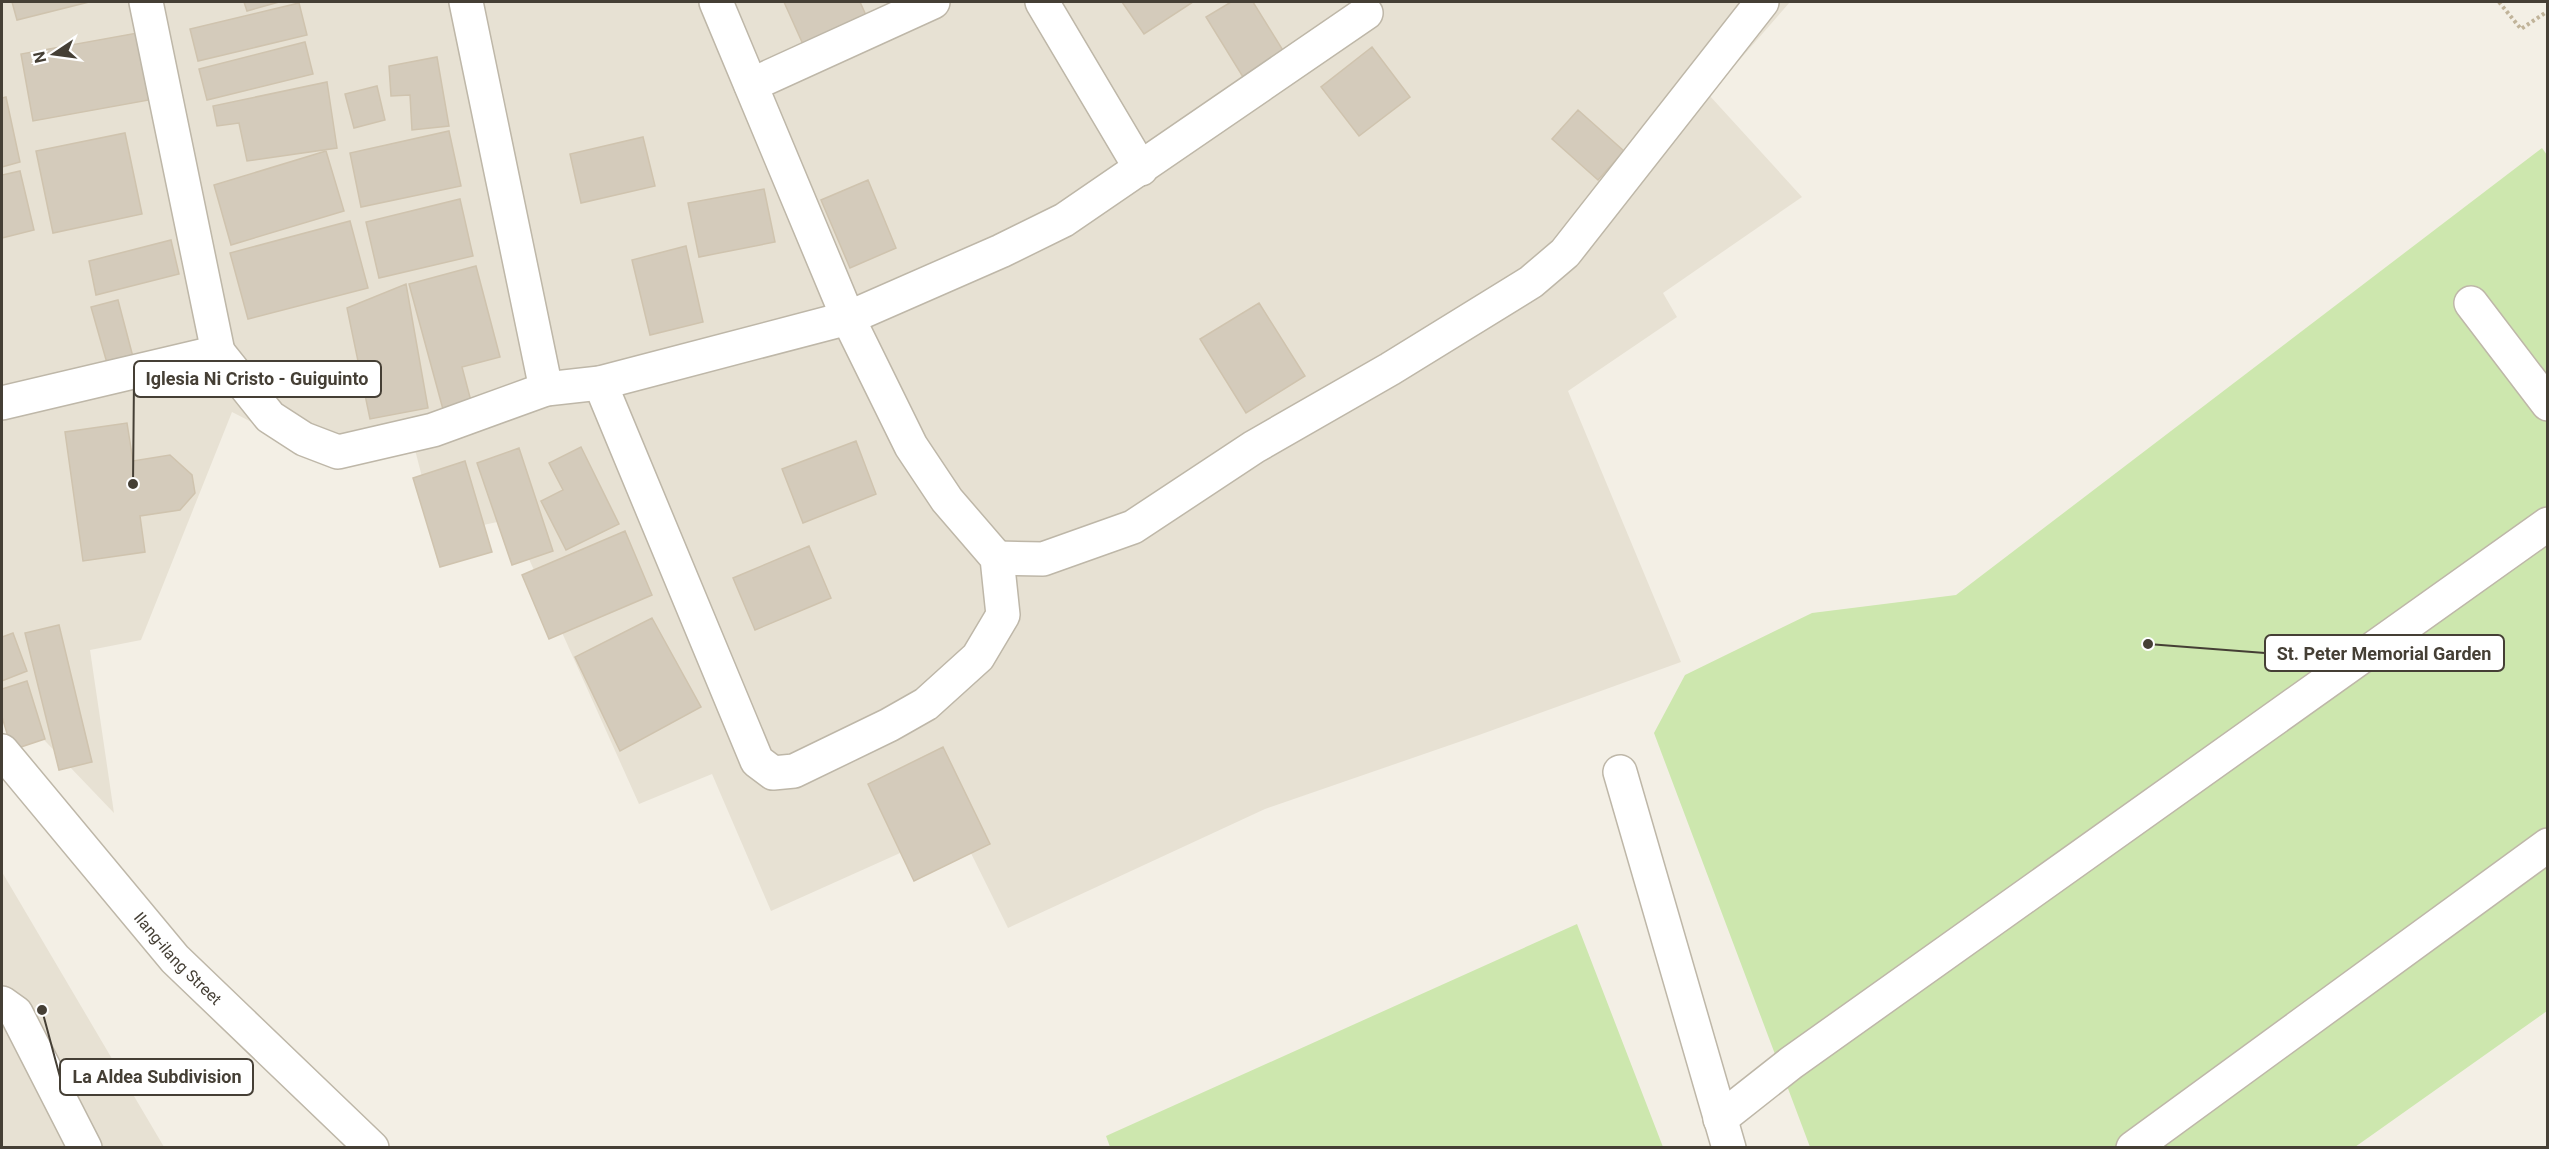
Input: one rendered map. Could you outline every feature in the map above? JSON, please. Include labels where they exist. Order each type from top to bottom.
[{"type":"street","points":[[146,2],[218,352],[270,417],[304,439],[338,452],[433,430],[546,389],[600,383],[848,318],[1001,251],[1064,220],[1366,13]]},
{"type":"street","points":[[466,2],[546,389]]},
{"type":"street","points":[[600,383],[758,761],[773,773],[794,771],[907,715],[926,704],[978,657],[1003,615],[997,558],[947,500],[911,446],[848,318],[716,2]]},
{"type":"street","points":[[751,85],[933,2]]},
{"type":"street","points":[[1042,2],[1141,169]]},
{"type":"street","points":[[997,558],[1043,559],[1133,527],[1254,447],[1390,369],[1531,282],[1565,253],[1762,2]]},
{"type":"street","points":[[2471,303],[2547,404]]},
{"type":"street","points":[[2,403],[218,352]]},
{"type":"street","points":[[1725,1133],[1791,1063],[2547,524]]},
{"type":"street","name":"Ilang-ilang Street","points":[[2,752],[175,959],[372,1148]]},
{"type":"street","points":[[1620,772],[1725,1133]]},
{"type":"street","points":[[2133,1148],[2547,846]]},
{"type":"street","points":[[2,1003],[16,1013],[85,1148]]},
{"type":"path","points":[[2499,2],[2521,29],[2547,11]]},
{"type":"shaded area","points":[[2,2],[1790,2],[1709,95],[1802,197],[1663,293],[1677,317],[1568,391],[1681,662],[1265,809],[1008,928],[958,827],[771,911],[712,774],[639,804],[511,519],[437,535],[414,446],[303,448],[232,412],[141,640],[90,650],[114,813],[2,696]]},
{"type":"shaded area","points":[[2,872],[164,1147],[2,1147]]},
{"type":"green space","points":[[2542,148],[2547,155],[2547,1011],[2355,1147],[1810,1147],[1654,733],[1685,675],[1812,613],[1956,595]]},
{"type":"green space","points":[[1577,924],[1663,1147],[1110,1147],[1106,1136]]},
{"type":"building","points":[[12,2],[89,2],[17,20]]},
{"type":"building","points":[[244,2],[279,2],[247,11]]},
{"type":"building","points":[[784,2],[860,2],[869,22],[806,51]]},
{"type":"building","points":[[1122,2],[1193,2],[1144,34]]},
{"type":"building","points":[[1231,2],[1253,2],[1284,52],[1243,77],[1206,17]]},
{"type":"building","points":[[299,3],[307,35],[198,61],[190,29]]},
{"type":"building","points":[[137,33],[149,100],[33,121],[21,54]]},
{"type":"building","points":[[305,42],[313,74],[207,100],[199,69]]},
{"type":"building","points":[[1372,47],[1410,97],[1359,136],[1321,87]]},
{"type":"building","points":[[437,57],[449,126],[412,130],[410,95],[391,96],[389,66]]},
{"type":"building","points":[[327,82],[337,148],[247,161],[239,123],[217,126],[213,106]]},
{"type":"building","points":[[377,86],[385,120],[354,128],[345,94]]},
{"type":"building","points":[[6,97],[20,162],[2,167],[2,98]]},
{"type":"building","points":[[1578,110],[1624,151],[1598,180],[1552,139]]},
{"type":"building","points":[[449,131],[461,186],[361,207],[350,153]]},
{"type":"building","points":[[125,133],[142,214],[53,233],[36,151]]},
{"type":"building","points":[[643,137],[655,186],[581,203],[570,154]]},
{"type":"building","points":[[326,151],[344,211],[231,245],[214,185]]},
{"type":"building","points":[[20,171],[34,230],[2,238],[2,175]]},
{"type":"building","points":[[868,180],[896,248],[850,268],[821,200]]},
{"type":"building","points":[[764,189],[775,242],[699,257],[688,203]]},
{"type":"building","points":[[460,199],[473,256],[379,278],[366,222]]},
{"type":"building","points":[[350,221],[368,288],[248,319],[230,253]]},
{"type":"building","points":[[171,240],[179,274],[96,295],[89,261]]},
{"type":"building","points":[[686,246],[703,322],[650,335],[632,260]]},
{"type":"building","points":[[476,266],[500,357],[462,367],[472,405],[444,413],[409,284]]},
{"type":"building","points":[[406,284],[428,408],[370,419],[347,308]]},
{"type":"building","points":[[118,300],[133,357],[107,363],[91,307]]},
{"type":"building","points":[[1259,303],[1305,376],[1246,413],[1200,339]]},
{"type":"building","points":[[127,423],[133,461],[170,455],[192,475],[195,493],[180,510],[140,516],[145,552],[83,561],[65,432]]},
{"type":"building","points":[[856,441],[876,494],[803,523],[782,469]]},
{"type":"building","points":[[581,447],[619,524],[566,550],[541,501],[563,490],[549,463]]},
{"type":"building","points":[[519,448],[553,551],[512,565],[477,463]]},
{"type":"building","points":[[465,461],[492,552],[440,567],[413,478]]},
{"type":"building","points":[[625,531],[652,595],[549,639],[522,575]]},
{"type":"building","points":[[809,546],[831,598],[755,630],[733,578]]},
{"type":"building","points":[[652,618],[701,707],[620,751],[575,657]]},
{"type":"building","points":[[59,625],[92,762],[59,770],[25,633]]},
{"type":"building","points":[[13,633],[27,671],[2,681],[2,637]]},
{"type":"building","points":[[27,681],[45,739],[12,750],[2,717],[2,689]]},
{"type":"building","points":[[943,747],[990,844],[914,881],[868,784]]},
{"type":"place","name":"Iglesia Ni Cristo - Guiguinto","points":[[133,484]]},
{"type":"place","name":"St. Peter Memorial Garden","points":[[2148,644]]},
{"type":"place","name":"La Aldea Subdivision","points":[[42,1010]]}]
